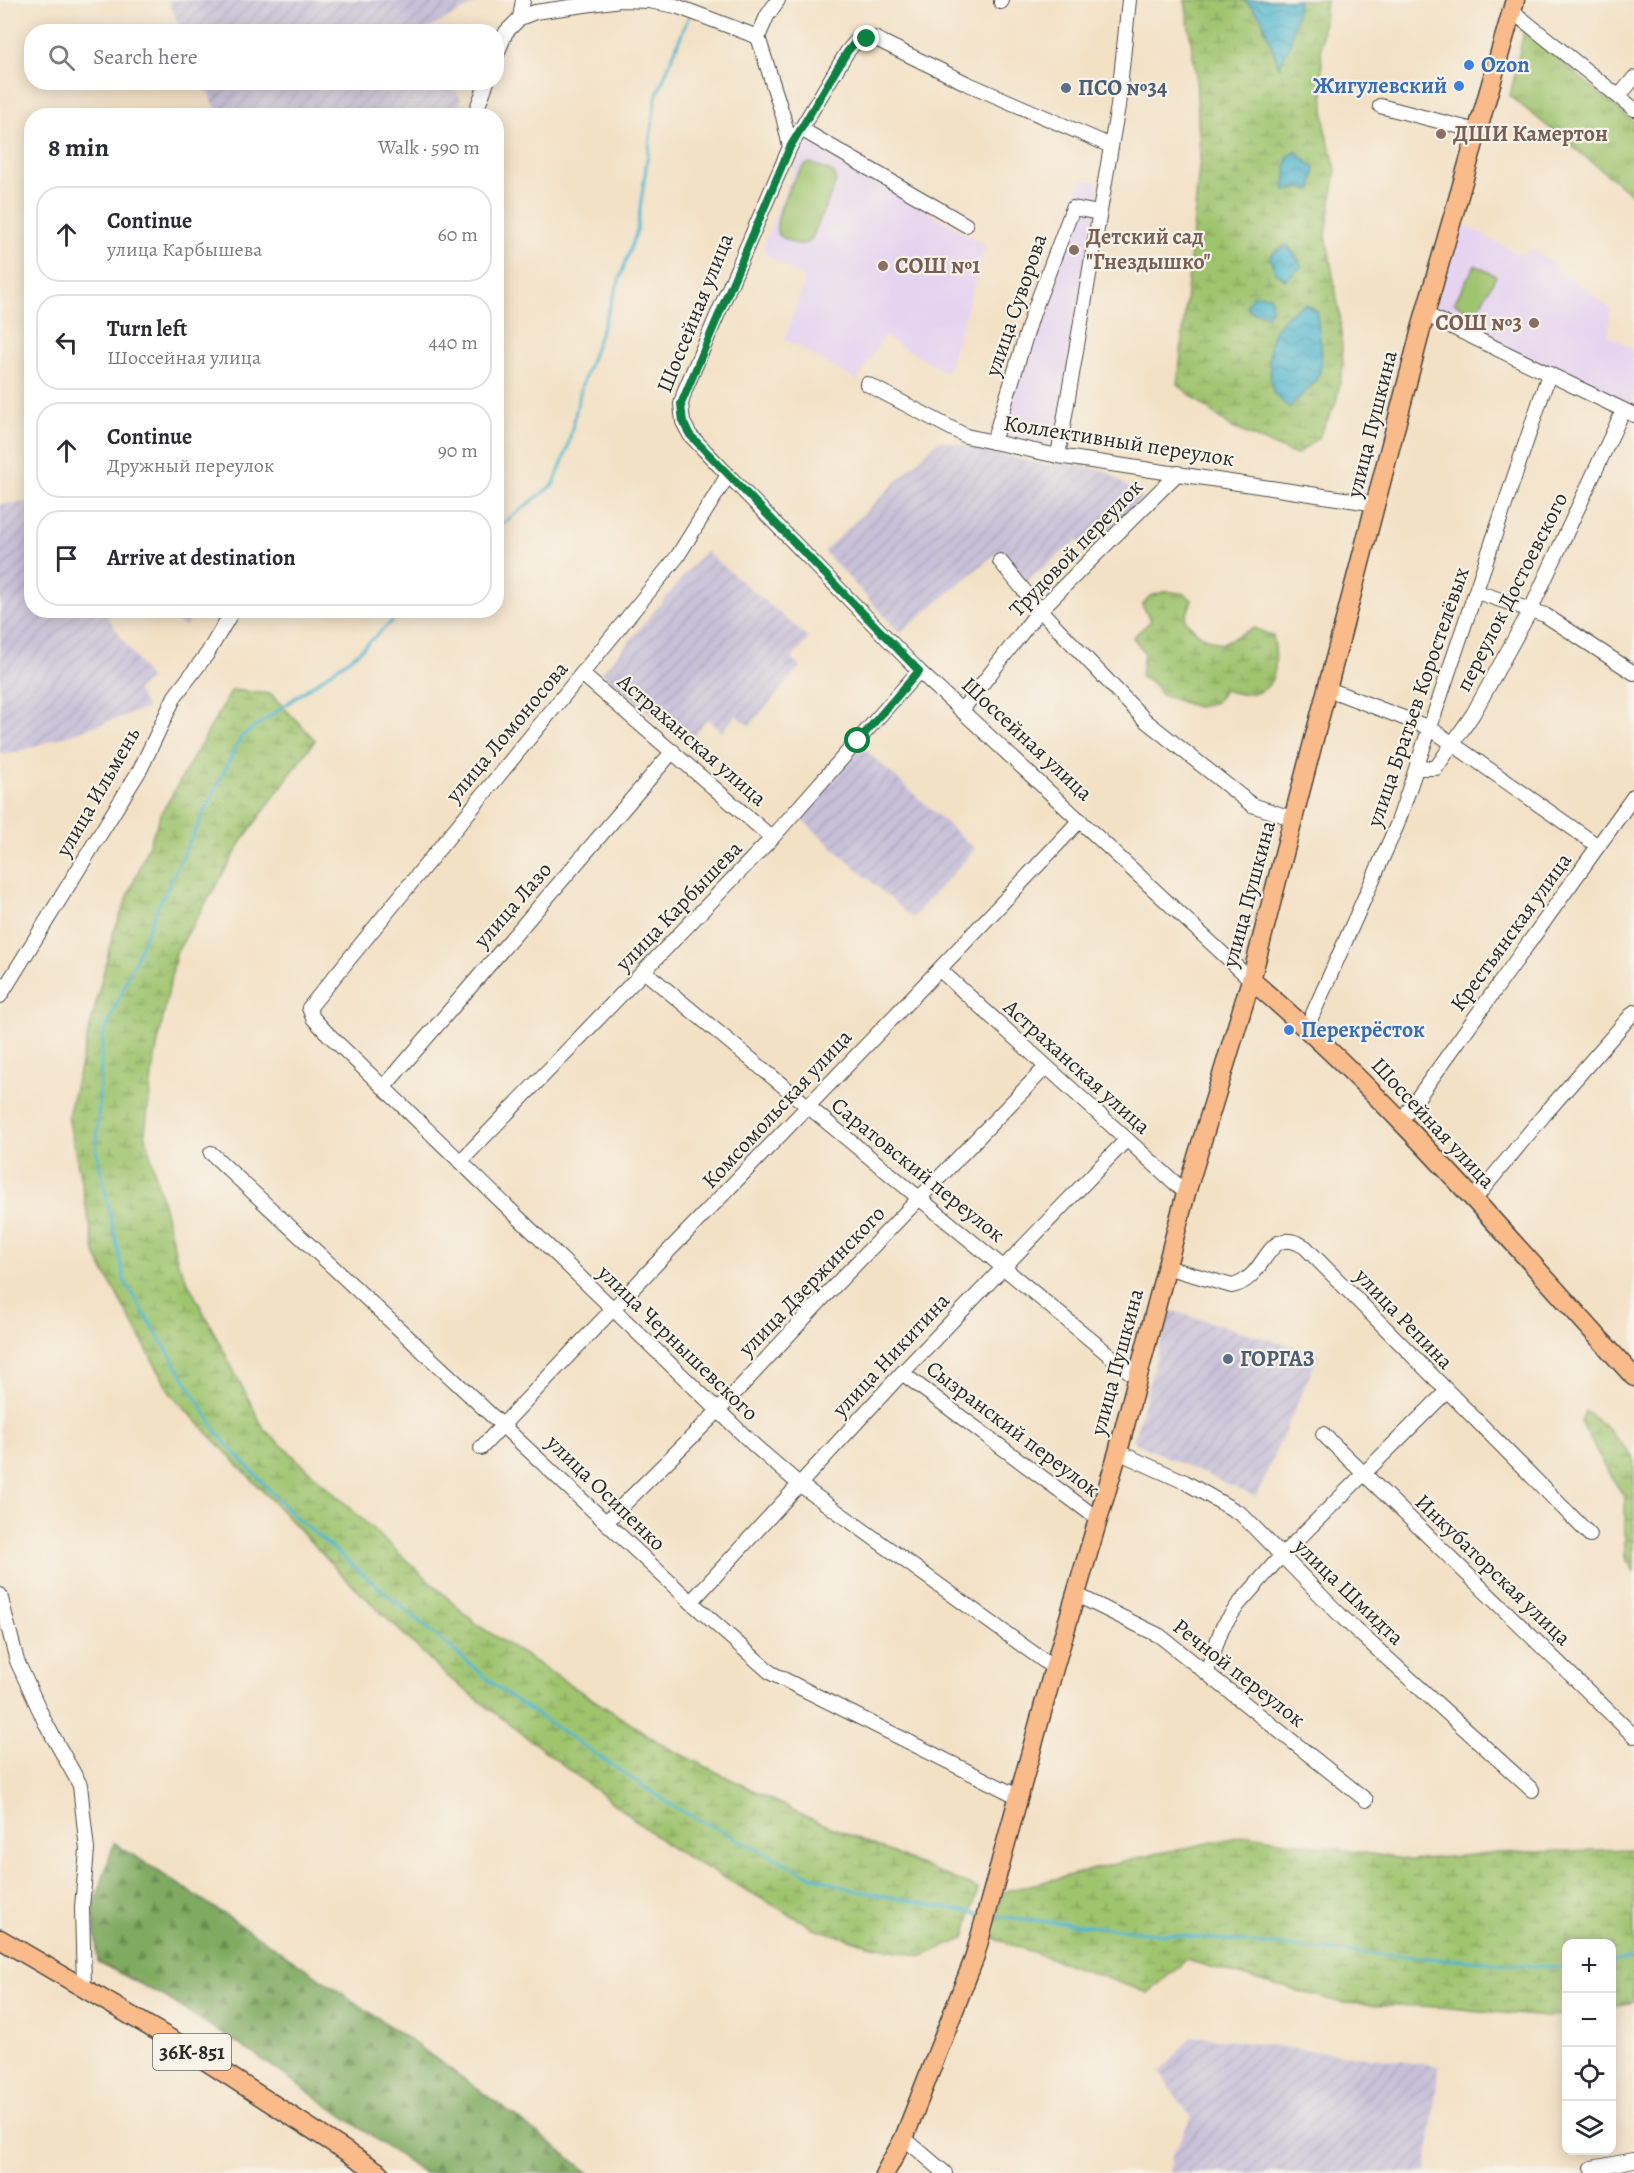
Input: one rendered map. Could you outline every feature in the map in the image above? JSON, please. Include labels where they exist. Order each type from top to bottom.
[{"type":"main road","name":"улица Пушкина","points":[[885,2173],[904,2138],[974,1959],[1075,1594],[1118,1452],[1186,1193],[1251,980],[1425,314],[1514,5]]},
{"type":"main road","name":"Шоссейная улица","points":[[1251,980],[1307,1027],[1401,1121],[1634,1377]]},
{"type":"main road","name":"36К-851","points":[[0,1939],[84,1987],[251,2089],[380,2173]]},
{"type":"street","points":[[520,18],[523,0]]},
{"type":"street","points":[[504,37],[520,18],[535,12],[620,0],[649,1],[676,6],[758,38]]},
{"type":"street","points":[[778,0],[767,16],[758,38],[783,116],[790,147]]},
{"type":"street","points":[[1058,456],[1111,146],[1129,0]]},
{"type":"street","points":[[1514,5],[1634,109]]},
{"type":"street","name":"Шоссейная улица","points":[[1111,146],[966,83],[874,38],[857,40],[790,147],[681,404],[683,422],[690,435],[728,476],[919,671],[1251,980]]},
{"type":"street","points":[[1619,96],[1634,78]]},
{"type":"street","points":[[477,108],[484,90]]},
{"type":"street","points":[[1380,106],[1477,131]]},
{"type":"street","points":[[801,129],[966,225]]},
{"type":"street","name":"улица Суворова","points":[[993,442],[1033,313],[1073,208],[1099,213]]},
{"type":"street","points":[[1425,314],[1629,413]]},
{"type":"street","name":"улица Братьев Коростелёвых","points":[[1307,1027],[1397,825],[1549,374]]},
{"type":"street","name":"Коллективный переулок","points":[[867,384],[966,436],[1058,456],[1377,504]]},
{"type":"street","name":"переулок Достоевского","points":[[1417,768],[1436,768],[1473,714],[1530,611],[1629,413]]},
{"type":"street","name":"Трудовой переулок","points":[[962,710],[1040,610],[1178,473]]},
{"type":"street","name":"улица Ломоносова","points":[[309,1008],[677,557],[728,476]]},
{"type":"street","points":[[1000,561],[1040,610],[1146,721],[1252,805],[1294,819]]},
{"type":"street","points":[[1477,592],[1545,615],[1634,673]]},
{"type":"street","name":"улица Ильмень","points":[[0,996],[141,768],[175,696],[207,654],[228,618]]},
{"type":"street","name":"улица Карбышева","points":[[460,1162],[772,838],[919,671]]},
{"type":"street","name":"Астраханская улица","points":[[583,675],[772,838]]},
{"type":"street","points":[[1328,689],[1430,728],[1598,846]]},
{"type":"street","name":"улица Лазо","points":[[384,1086],[673,751]]},
{"type":"street","name":"Крестьянская улица","points":[[1401,1121],[1634,796]]},
{"type":"street","name":"Комсомольская улица","points":[[481,1448],[940,970],[1080,820]]},
{"type":"street","name":"Астраханская улица","points":[[940,970],[1186,1193]]},
{"type":"street","name":"Саратовский переулок","points":[[645,972],[1136,1377]]},
{"type":"street","name":"улица Чернышевского","points":[[309,1008],[313,1018],[325,1031],[718,1411],[799,1484],[1054,1668]]},
{"type":"street","points":[[1473,1201],[1544,1114],[1634,1012]]},
{"type":"street","name":"улица Дзержинского","points":[[606,1522],[718,1411],[822,1299],[1046,1067]]},
{"type":"street","name":"улица Никитина","points":[[691,1602],[902,1373],[1126,1140]]},
{"type":"street","name":"улица Осипенко","points":[[211,1154],[503,1424],[691,1602],[771,1672],[1019,1797]]},
{"type":"street","name":"улица Репина","points":[[1166,1267],[1232,1286],[1243,1283],[1261,1266],[1273,1244],[1282,1239],[1293,1240],[1305,1247],[1590,1535]]},
{"type":"street","name":"Сызранский переулок","points":[[902,1373],[1098,1519]]},
{"type":"street","points":[[1207,1671],[1222,1629],[1238,1605],[1281,1556],[1446,1392]]},
{"type":"street","name":"Инкубаторская улица","points":[[1323,1434],[1634,1736]]},
{"type":"street","name":"улица Шмидта","points":[[1118,1452],[1185,1482],[1241,1514],[1343,1618],[1532,1790]]},
{"type":"street","name":"Речной переулок","points":[[1075,1594],[1160,1636],[1207,1671],[1366,1800]]},
{"type":"street","points":[[0,1596],[17,1661],[45,1722],[80,1785],[87,1850],[82,1907],[84,1987]]},
{"type":"street","points":[[904,2138],[945,2173]]},
{"type":"street","points":[[1592,2168],[1634,2160]]},
{"type":"shaded area","points":[[168,0],[482,0],[437,24],[178,24]]},
{"type":"shaded area","points":[[207,90],[455,90],[461,99],[458,108],[216,108]]},
{"type":"shaded area","name":"СОШ №1","points":[[807,139],[986,246],[947,373],[884,336],[857,381],[785,339],[805,279],[765,254],[764,243]]},
{"type":"shaded area","name":"Детский сад \"Гнездышко\"","points":[[1081,179],[1100,183],[1054,445],[1001,436]]},
{"type":"shaded area","name":"СОШ №3","points":[[1460,223],[1523,256],[1530,247],[1611,309],[1608,335],[1634,350],[1634,409],[1434,311]]},
{"type":"shaded area","points":[[940,440],[1052,466],[1054,460],[1106,471],[1142,498],[1093,554],[1077,540],[1026,582],[1000,550],[900,633],[824,551]]},
{"type":"shaded area","points":[[24,502],[24,618],[109,618],[150,680],[136,690],[147,708],[15,753],[0,754],[0,504]]},
{"type":"shaded area","points":[[705,551],[809,638],[791,659],[800,666],[750,726],[736,715],[722,732],[707,719],[687,744],[602,673]]},
{"type":"shaded area","points":[[171,618],[190,618],[185,626]]},
{"type":"shaded area","points":[[862,747],[975,849],[912,918],[799,817]]},
{"type":"shaded area","name":"ГОРГАЗ","points":[[1169,1310],[1319,1354],[1256,1497],[1133,1442]]},
{"type":"shaded area","points":[[1192,2036],[1439,2066],[1426,2173],[1170,2173],[1172,2156],[1191,2118],[1160,2073]]},
{"type":"green space","points":[[1185,0],[1326,0],[1321,47],[1325,130],[1336,169],[1326,235],[1340,316],[1343,366],[1336,403],[1318,438],[1296,455],[1231,427],[1178,385],[1200,157],[1196,75]]},
{"type":"green space","points":[[1524,31],[1634,122],[1634,196],[1510,96]]},
{"type":"green space","points":[[810,163],[834,173],[836,182],[811,240],[799,244],[778,234],[778,218],[792,183],[804,166]]},
{"type":"green space","points":[[1475,265],[1496,276],[1475,314],[1454,303]]},
{"type":"green space","points":[[1167,591],[1185,594],[1192,600],[1185,619],[1196,632],[1210,640],[1221,644],[1254,628],[1273,636],[1275,664],[1269,684],[1253,694],[1224,690],[1216,702],[1197,707],[1161,695],[1155,685],[1141,677],[1144,652],[1133,637],[1151,621],[1142,605],[1150,596]]},
{"type":"green space","points":[[232,690],[271,694],[315,740],[244,838],[176,953],[153,1067],[145,1134],[178,1263],[264,1429],[476,1624],[668,1748],[807,1817],[978,1889],[965,1938],[923,1956],[868,1945],[814,1928],[673,1849],[448,1677],[341,1574],[171,1394],[96,1256],[68,1116],[113,934],[161,814]]},
{"type":"green space","points":[[1585,1411],[1608,1429],[1634,1458],[1634,1572],[1625,1557],[1625,1497],[1608,1472],[1581,1422]]},
{"type":"green space","points":[[1248,1835],[1410,1860],[1498,1853],[1634,1849],[1634,2002],[1616,2005],[1616,1939],[1562,1939],[1562,2015],[1547,2017],[1440,2007],[1342,2003],[1186,1960],[1148,1993],[991,1937],[1002,1892],[1155,1854]]},
{"type":"green space","points":[[114,1843],[235,1921],[415,2043],[589,2173],[424,2173],[260,2058],[167,1998],[98,1962],[93,1910]]},
{"type":"water","points":[[1244,0],[1299,0],[1290,45],[1279,67],[1261,17]]},
{"type":"water","points":[[1296,152],[1315,169],[1312,190],[1301,188],[1285,191],[1287,157]]},
{"type":"water","points":[[1288,245],[1302,266],[1285,280],[1275,271],[1270,258],[1273,253]]},
{"type":"water","points":[[1253,295],[1270,296],[1272,307],[1267,316],[1249,310],[1246,306]]},
{"type":"water","points":[[1306,304],[1317,311],[1322,352],[1321,368],[1313,385],[1289,408],[1273,393],[1269,352],[1275,330],[1282,320]]},
{"type":"waterway","points":[[504,523],[554,484],[567,450],[582,385],[637,230],[656,97],[689,16]]},
{"type":"waterway","points":[[395,618],[356,654],[241,737],[155,913],[103,1036],[96,1149],[125,1282],[221,1438],[293,1515],[502,1691],[676,1808],[807,1874],[853,1890],[980,1914]]},
{"type":"waterway","points":[[993,1916],[1331,1951],[1562,1968]]},
{"type":"waterway","points":[[1616,1961],[1634,1958]]},
{"type":"place","name":"Ozon","points":[[1469,65]]},
{"type":"place","name":"Жигулевский","points":[[1459,86]]},
{"type":"place","name":"ПСО №34","points":[[1066,88]]},
{"type":"place","name":"ДШИ Камертон","points":[[1441,134]]},
{"type":"place","name":"Детский сад \"Гнездышко\"","points":[[1074,250]]},
{"type":"place","name":"СОШ №1","points":[[883,266]]},
{"type":"place","name":"СОШ №3","points":[[1534,323]]},
{"type":"place","name":"Перекрёсток","points":[[1289,1030]]},
{"type":"place","name":"ГОРГАЗ","points":[[1228,1359]]},
{"type":"route","points":[[858,741],[919,671],[690,435],[683,422],[681,404],[790,147],[847,52],[857,40],[867,39]]}]
